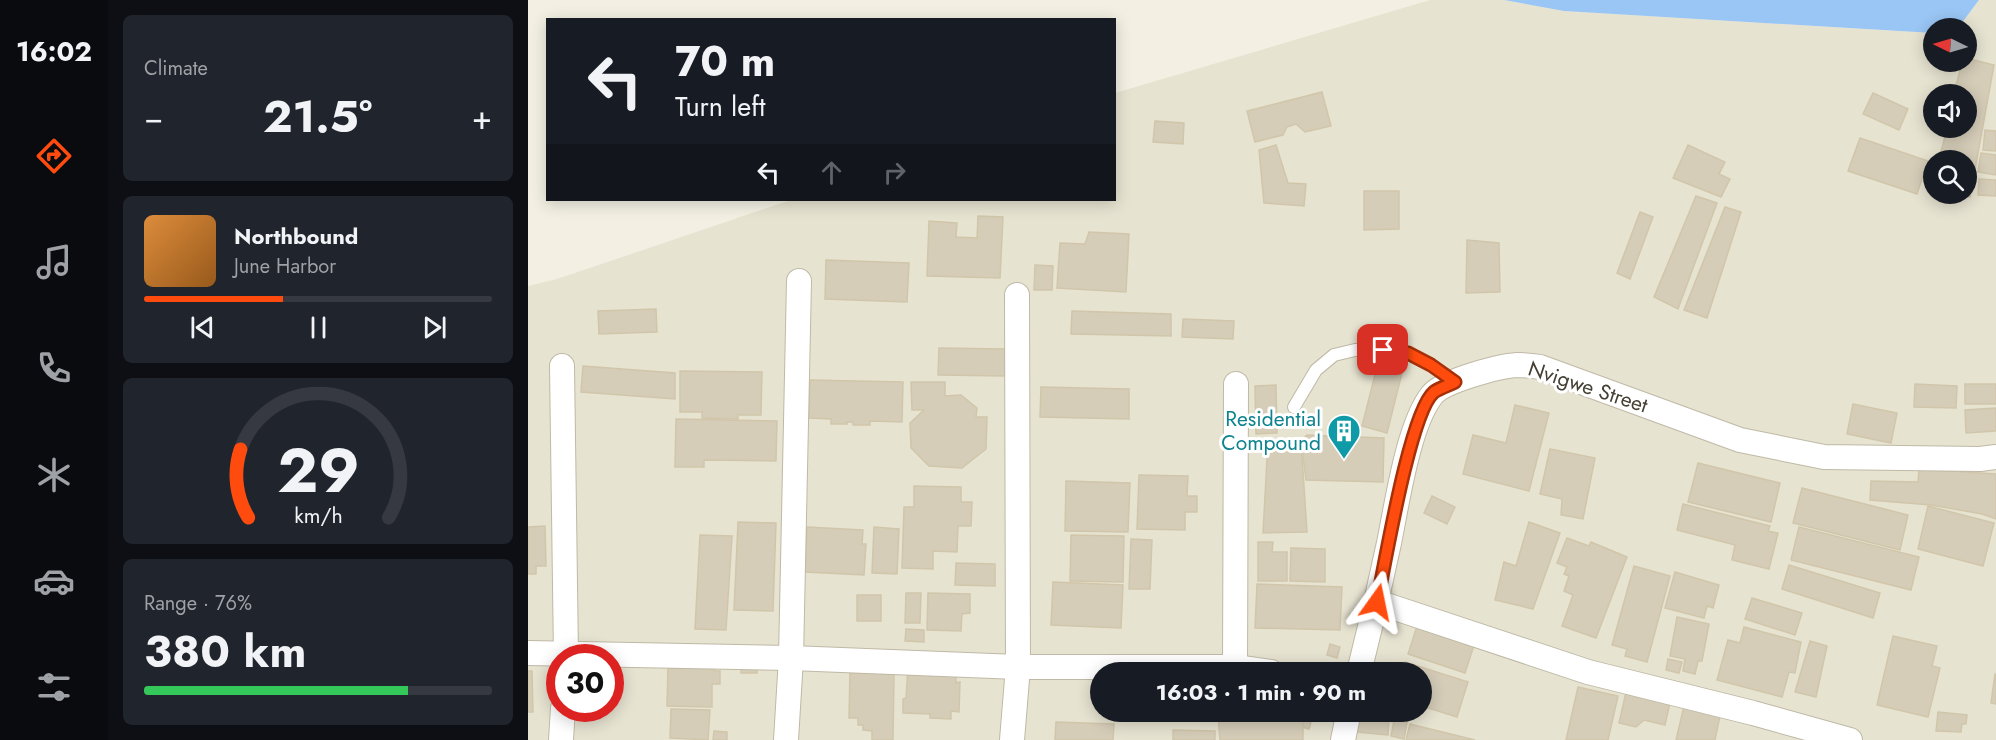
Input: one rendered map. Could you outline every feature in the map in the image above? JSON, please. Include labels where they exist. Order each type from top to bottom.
[{"type":"street","points":[[786,740],[791,658],[799,281]]},
{"type":"street","points":[[1012,740],[1018,667],[1017,295]]},
{"type":"street","name":"Nvigwe Street","points":[[1362,662],[1377,602],[1406,462],[1422,411],[1434,392],[1455,382],[1502,366],[1520,365],[1540,368],[1740,440],[1824,457],[1980,459],[1996,457]]},
{"type":"street","points":[[562,366],[566,644]]},
{"type":"street","points":[[1235,662],[1236,384]]},
{"type":"street","points":[[1377,602],[1588,672],[1850,740]]},
{"type":"street","points":[[528,653],[546,654]]},
{"type":"street","points":[[624,656],[1090,667]]},
{"type":"street","points":[[561,740],[562,722]]},
{"type":"street","points":[[1343,740],[1347,722]]},
{"type":"lane","points":[[1294,406],[1316,370],[1334,355],[1355,350],[1408,353],[1431,365],[1455,382]]},
{"type":"shaded area","points":[[1430,0],[1504,0],[1564,11],[1923,32],[1923,72],[1977,72],[1977,18],[1966,18],[1979,0],[1996,0],[1996,740],[528,740],[528,286],[557,279],[788,201],[1116,201],[1116,93]]},
{"type":"water","points":[[1504,0],[1979,0],[1966,18],[1923,18],[1923,32],[1564,11]]},
{"type":"building","points":[[1977,61],[1994,65],[1977,158],[1977,150],[1942,150],[1944,138],[1977,138],[1977,84],[1956,84],[1960,72],[1977,72]]},
{"type":"building","points":[[1322,92],[1331,126],[1305,132],[1296,124],[1287,127],[1283,135],[1255,142],[1247,111]]},
{"type":"building","points":[[1873,93],[1908,109],[1899,130],[1863,114]]},
{"type":"building","points":[[1155,121],[1184,123],[1183,144],[1153,142]]},
{"type":"building","points":[[1985,130],[1996,131],[1996,151],[1983,150]]},
{"type":"building","points":[[1860,138],[1923,159],[1923,176],[1917,194],[1848,171]]},
{"type":"building","points":[[1276,145],[1288,183],[1306,184],[1304,206],[1264,203],[1259,150]]},
{"type":"building","points":[[1688,145],[1725,162],[1719,174],[1730,179],[1721,197],[1673,178]]},
{"type":"building","points":[[1981,153],[1996,155],[1996,175],[1978,172]]},
{"type":"building","points":[[1979,179],[1996,180],[1996,196],[1978,195]]},
{"type":"building","points":[[1364,191],[1399,191],[1399,229],[1364,230]]},
{"type":"building","points":[[1696,196],[1717,203],[1678,309],[1654,297]]},
{"type":"building","points":[[1725,207],[1741,212],[1707,318],[1684,310]]},
{"type":"building","points":[[1640,212],[1653,217],[1630,279],[1617,273]]},
{"type":"building","points":[[978,216],[1003,217],[1000,278],[927,276],[929,221],[957,223],[956,237],[977,238]]},
{"type":"building","points":[[1089,232],[1129,234],[1126,292],[1057,288],[1060,243],[1085,244]]},
{"type":"building","points":[[1467,240],[1499,243],[1500,292],[1466,293]]},
{"type":"building","points":[[826,260],[909,263],[907,302],[825,299]]},
{"type":"building","points":[[1035,265],[1053,266],[1052,290],[1034,290]]},
{"type":"building","points":[[656,309],[657,332],[599,334],[598,311]]},
{"type":"building","points":[[1072,311],[1171,314],[1171,336],[1071,334]]},
{"type":"building","points":[[1183,319],[1234,321],[1233,339],[1182,337]]},
{"type":"building","points":[[939,348],[1005,349],[1005,376],[938,375]]},
{"type":"building","points":[[583,366],[675,373],[675,399],[581,392]]},
{"type":"building","points":[[1377,367],[1402,373],[1387,433],[1362,426]]},
{"type":"building","points":[[680,371],[762,372],[761,415],[738,415],[738,419],[702,418],[702,412],[680,412]]},
{"type":"building","points":[[810,380],[903,382],[902,422],[870,421],[870,425],[853,425],[853,422],[831,424],[831,419],[809,418]]},
{"type":"building","points":[[911,382],[945,382],[945,396],[961,395],[977,408],[976,417],[987,417],[986,449],[962,468],[929,466],[911,448],[910,423],[924,410],[912,410]]},
{"type":"building","points":[[1915,384],[1957,386],[1956,408],[1914,407]]},
{"type":"building","points":[[1965,384],[1996,384],[1996,404],[1965,404]]},
{"type":"building","points":[[1276,385],[1277,433],[1256,434],[1255,386]]},
{"type":"building","points":[[1041,387],[1129,389],[1129,419],[1040,417]]},
{"type":"building","points":[[1853,404],[1897,413],[1891,443],[1847,434]]},
{"type":"building","points":[[1515,405],[1549,413],[1529,491],[1463,474],[1473,435],[1506,443]]},
{"type":"building","points":[[1996,408],[1996,431],[1966,433],[1965,410]]},
{"type":"building","points":[[676,419],[777,421],[776,461],[704,460],[704,467],[675,467]]},
{"type":"building","name":"Residential Compound","points":[[1307,435],[1384,438],[1383,482],[1306,480],[1301,441]]},
{"type":"building","name":"Residential Compound","points":[[1268,441],[1301,441],[1307,532],[1263,533]]},
{"type":"building","points":[[1550,449],[1595,458],[1583,519],[1561,515],[1562,499],[1540,494]]},
{"type":"building","points":[[1698,463],[1780,483],[1771,522],[1688,502]]},
{"type":"building","points":[[1919,469],[1996,474],[1996,519],[1982,514],[1931,505],[1870,500],[1871,481],[1918,482]]},
{"type":"building","points":[[1139,475],[1188,476],[1187,496],[1197,496],[1197,512],[1185,512],[1185,530],[1137,529]]},
{"type":"building","points":[[1066,481],[1130,483],[1128,532],[1065,531]]},
{"type":"building","points":[[914,486],[961,487],[961,502],[972,502],[971,526],[958,526],[957,552],[933,551],[933,569],[902,568],[904,507],[914,507]]},
{"type":"building","points":[[1802,488],[1908,515],[1900,550],[1793,523]]},
{"type":"building","points":[[1432,496],[1455,507],[1447,524],[1424,513]]},
{"type":"building","points":[[1683,504],[1770,526],[1768,531],[1778,533],[1769,569],[1732,560],[1735,545],[1677,530]]},
{"type":"building","points":[[1928,506],[1994,523],[1983,566],[1918,549]]},
{"type":"building","points":[[738,522],[776,523],[773,611],[734,610]]},
{"type":"building","points":[[1529,522],[1560,533],[1533,609],[1495,600],[1504,562],[1516,566]]},
{"type":"building","points":[[545,526],[546,566],[536,566],[536,574],[528,574],[528,527]]},
{"type":"building","points":[[807,527],[863,530],[862,544],[866,544],[864,575],[805,572]]},
{"type":"building","points":[[874,527],[899,529],[897,574],[872,573]]},
{"type":"building","points":[[1799,527],[1919,557],[1911,590],[1791,560]]},
{"type":"building","points":[[700,535],[732,536],[726,630],[695,629]]},
{"type":"building","points":[[1071,535],[1124,536],[1123,582],[1070,581]]},
{"type":"building","points":[[1567,538],[1589,546],[1591,542],[1627,557],[1596,638],[1562,626],[1573,595],[1564,591],[1569,576],[1564,574],[1567,567],[1557,563]]},
{"type":"building","points":[[1131,539],[1152,540],[1150,589],[1129,589]]},
{"type":"building","points":[[1258,542],[1273,542],[1272,552],[1287,552],[1287,581],[1258,581]]},
{"type":"building","points":[[1291,548],[1325,549],[1325,582],[1290,581]]},
{"type":"building","points":[[956,563],[995,564],[995,586],[955,585]]},
{"type":"building","points":[[1789,565],[1880,593],[1873,618],[1782,589]]},
{"type":"building","points":[[1634,566],[1670,576],[1647,662],[1625,656],[1627,649],[1612,645]]},
{"type":"building","points":[[1675,572],[1719,585],[1713,608],[1707,606],[1704,618],[1665,608]]},
{"type":"building","points":[[1053,582],[1123,585],[1121,628],[1051,625]]},
{"type":"building","points":[[1257,584],[1342,587],[1340,630],[1255,628]]},
{"type":"building","points":[[906,593],[921,593],[920,623],[905,623]]},
{"type":"building","points":[[928,593],[970,594],[970,613],[962,614],[961,631],[927,630]]},
{"type":"building","points":[[857,595],[881,595],[881,621],[857,621]]},
{"type":"building","points":[[1752,598],[1802,613],[1795,635],[1745,619]]},
{"type":"building","points":[[1677,617],[1709,624],[1702,661],[1698,661],[1695,674],[1683,671],[1685,659],[1670,656]]},
{"type":"building","points":[[1419,620],[1476,639],[1465,673],[1408,654]]},
{"type":"building","points":[[1744,627],[1801,642],[1795,673],[1789,672],[1782,697],[1717,680],[1728,640],[1740,643]]},
{"type":"building","points":[[906,629],[924,630],[924,642],[905,641]]},
{"type":"building","points":[[1893,636],[1937,646],[1932,666],[1940,668],[1928,717],[1877,705]]},
{"type":"building","points":[[1810,641],[1827,646],[1816,697],[1795,692]]},
{"type":"building","points":[[1330,644],[1340,647],[1337,658],[1327,655]]},
{"type":"building","points":[[742,659],[757,660],[757,673],[741,673]]},
{"type":"building","points":[[1668,659],[1682,662],[1679,673],[1666,670]]},
{"type":"building","points":[[714,661],[714,671],[720,671],[720,684],[712,684],[712,707],[667,706],[668,666]]},
{"type":"building","points":[[908,666],[956,672],[956,683],[960,682],[959,712],[951,711],[951,719],[930,718],[930,714],[903,713]]},
{"type":"building","points":[[850,670],[894,674],[893,740],[872,740],[872,731],[863,730],[863,725],[858,725],[858,718],[849,718]]},
{"type":"building","points":[[528,671],[532,671],[533,712],[528,712]]},
{"type":"building","points":[[1432,671],[1468,682],[1457,717],[1432,709]]},
{"type":"building","points":[[1996,675],[1996,704],[1991,703]]},
{"type":"building","points":[[1578,687],[1618,696],[1608,740],[1566,740]]},
{"type":"building","points":[[1627,688],[1671,698],[1665,725],[1644,720],[1636,727],[1619,723]]},
{"type":"building","points":[[1685,702],[1721,711],[1715,740],[1676,740]]},
{"type":"building","points":[[671,709],[710,710],[708,740],[670,738]]},
{"type":"building","points":[[1938,712],[1967,715],[1966,724],[1962,724],[1961,732],[1936,731]]},
{"type":"building","points":[[1056,722],[1114,724],[1113,740],[1055,740]]},
{"type":"building","points":[[1219,722],[1303,722],[1303,740],[1220,740]]},
{"type":"building","points":[[1283,722],[1311,722],[1309,729]]},
{"type":"building","points":[[1358,722],[1389,722],[1388,735],[1357,732]]},
{"type":"building","points":[[1394,722],[1407,722],[1404,739],[1391,736]]},
{"type":"building","points":[[1410,724],[1475,740],[1406,740]]},
{"type":"building","points":[[1173,730],[1215,731],[1215,740],[1173,740]]},
{"type":"building","points":[[714,731],[727,732],[727,740],[713,740]]},
{"type":"place","name":"Residential Compound","points":[[1344,460]]},
{"type":"route","points":[[1377,602],[1406,462],[1422,411],[1434,392],[1455,382],[1431,365],[1408,353],[1383,350]]}]
